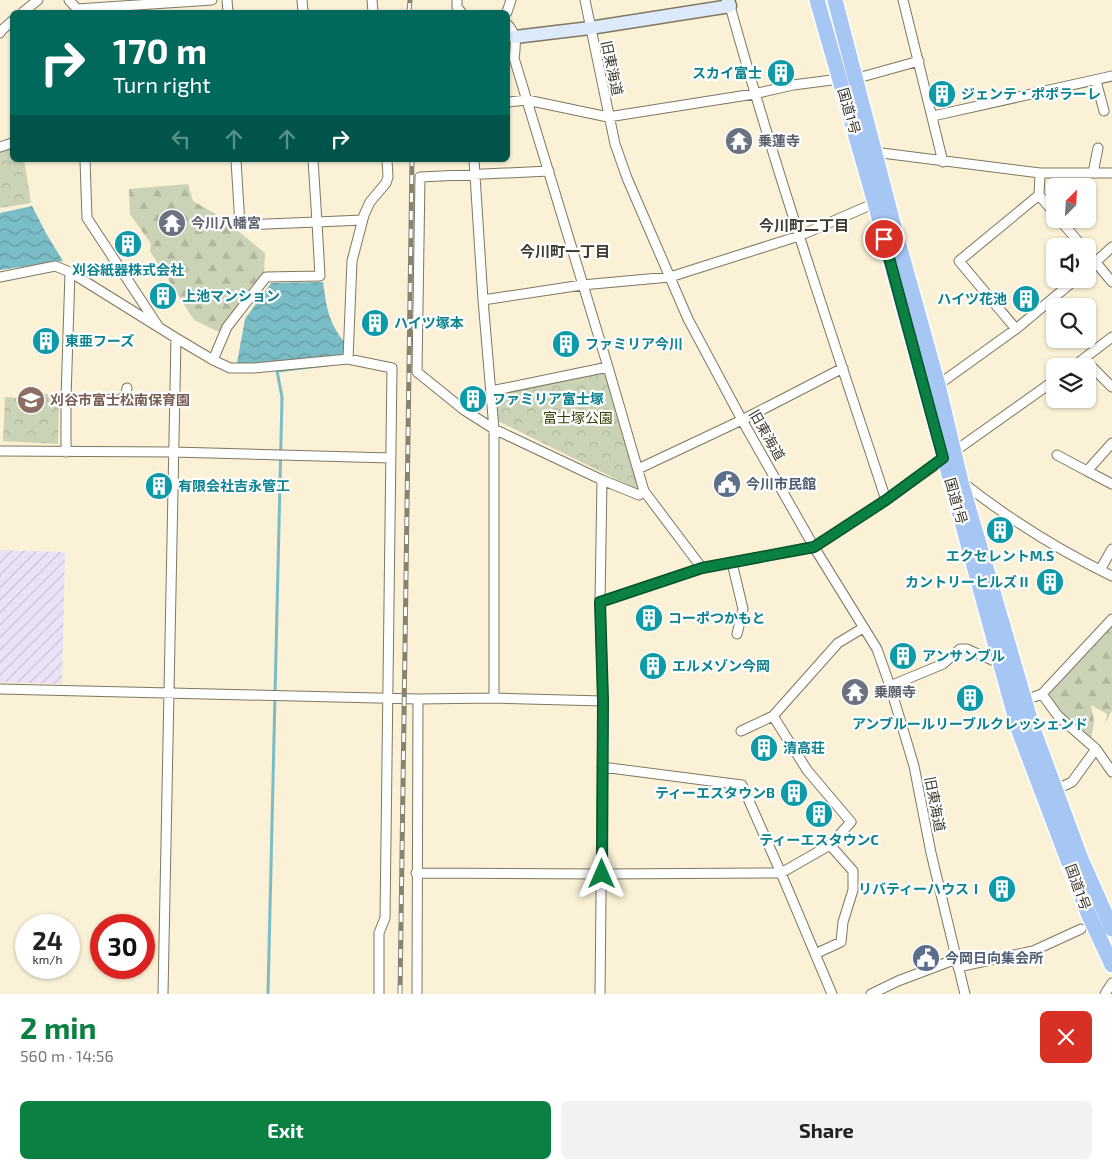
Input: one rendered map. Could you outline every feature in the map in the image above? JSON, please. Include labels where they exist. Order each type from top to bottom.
[{"type":"highway","name":"国道1号","points":[[817,0],[948,455],[1019,731],[1088,913],[1112,965]]},
{"type":"highway","name":"国道1号","points":[[835,0],[874,152],[938,385],[948,455],[961,482],[1033,729],[1081,859],[1112,929]]},
{"type":"main road","points":[[515,37],[590,28],[729,3]]},
{"type":"street","points":[[26,10],[38,0]]},
{"type":"street","points":[[92,10],[212,0]]},
{"type":"street","name":"旧東海道","points":[[585,0],[615,144],[627,178],[688,319],[742,420],[814,547],[877,649],[914,766],[931,854],[944,900],[965,994]]},
{"type":"street","points":[[903,0],[943,162]]},
{"type":"street","points":[[729,3],[754,94],[886,500]]},
{"type":"street","points":[[510,28],[515,37],[516,49],[511,59],[527,100],[549,171],[644,491],[702,568]]},
{"type":"street","points":[[864,76],[919,61]]},
{"type":"street","points":[[933,116],[1112,76]]},
{"type":"street","points":[[510,102],[527,100],[608,117],[832,80]]},
{"type":"street","points":[[1096,81],[1104,111]]},
{"type":"street","points":[[1092,173],[1098,148]]},
{"type":"street","points":[[874,152],[1040,173],[1112,173]]},
{"type":"street","points":[[85,162],[87,218],[160,329]]},
{"type":"street","points":[[236,162],[240,226],[362,220]]},
{"type":"street","points":[[212,360],[228,327],[266,277],[320,276],[313,162]]},
{"type":"street","points":[[348,359],[352,261],[362,220],[370,202],[386,183],[388,177],[387,162]]},
{"type":"street","points":[[474,162],[494,429],[494,698]]},
{"type":"street","points":[[549,171],[420,177],[417,372],[464,410],[494,429],[602,480],[639,495],[644,491]]},
{"type":"street","points":[[1040,173],[1039,195],[1046,203]]},
{"type":"street","points":[[1016,329],[959,261],[1039,195]]},
{"type":"street","points":[[483,300],[582,284],[670,277],[799,236],[875,203]]},
{"type":"street","points":[[1067,228],[1075,238]]},
{"type":"street","points":[[1112,247],[1096,263],[1112,282]]},
{"type":"street","points":[[0,277],[55,266],[70,272],[160,329],[212,360],[230,368],[254,368],[348,359],[392,368],[385,918],[379,933],[379,994]]},
{"type":"street","points":[[66,452],[70,272]]},
{"type":"street","points":[[938,385],[1016,329],[1065,288]]},
{"type":"street","points":[[1086,358],[1112,337]]},
{"type":"street","points":[[163,994],[176,338]]},
{"type":"street","points":[[491,391],[608,367]]},
{"type":"street","points":[[638,469],[742,420],[842,368]]},
{"type":"street","points":[[1096,372],[1112,387]]},
{"type":"street","points":[[600,602],[702,568],[814,547],[886,500],[1046,386]]},
{"type":"street","points":[[66,398],[120,400],[126,395],[127,388]]},
{"type":"street","points":[[1087,471],[1112,443]]},
{"type":"street","points":[[0,451],[173,452],[391,458]]},
{"type":"street","points":[[1057,455],[1112,484]]},
{"type":"street","points":[[600,994],[603,701],[600,602],[602,480]]},
{"type":"street","points":[[961,482],[1000,512],[1064,552],[1112,576]]},
{"type":"street","points":[[1100,570],[1112,549]]},
{"type":"street","points":[[732,563],[743,609],[737,634]]},
{"type":"street","points":[[1025,700],[1042,694],[1112,619]]},
{"type":"street","points":[[741,732],[773,716],[838,643],[863,628]]},
{"type":"street","points":[[890,686],[943,664],[960,649],[967,649],[1001,664]]},
{"type":"street","points":[[0,689],[418,699],[494,698],[603,701]]},
{"type":"street","points":[[1042,694],[1058,716],[1096,749],[1112,772]]},
{"type":"street","points":[[417,994],[418,699]]},
{"type":"street","points":[[416,873],[781,873],[830,845],[851,822],[806,770],[773,716]]},
{"type":"street","points":[[1055,790],[1072,782],[1096,749]]},
{"type":"street","points":[[602,767],[742,785],[832,994]]},
{"type":"street","points":[[815,954],[841,942],[843,922],[853,890],[853,871],[830,845]]},
{"type":"street","points":[[871,994],[898,981],[957,963],[1033,951],[1081,928]]},
{"type":"street","points":[[1105,994],[1112,983]]},
{"type":"shaded area","points":[[0,550],[65,552],[62,684],[0,682]]},
{"type":"green space","points":[[10,148],[10,162],[24,162],[31,203],[0,208],[0,151]]},
{"type":"green space","points":[[188,184],[193,201],[221,217],[265,253],[264,275],[221,333],[194,320],[150,251],[151,244],[130,214],[129,189]]},
{"type":"green space","name":"富士塚公園","points":[[605,373],[638,486],[636,489],[498,421],[496,395]]},
{"type":"green space","points":[[24,392],[59,395],[58,444],[3,441],[5,397],[23,398]]},
{"type":"green space","points":[[1112,622],[1112,710],[1105,724],[1107,714],[1091,705],[1094,721],[1091,740],[1060,714],[1047,695]]},
{"type":"water","points":[[32,206],[63,261],[0,270],[0,213]]},
{"type":"water","points":[[323,282],[329,315],[335,329],[346,344],[344,352],[339,356],[253,365],[237,363],[245,319],[271,283]]},
{"type":"waterway","points":[[268,994],[282,397],[277,371],[327,365]]},
{"type":"railway","points":[[409,10],[410,0]]},
{"type":"railway","points":[[400,994],[412,162]]},
{"type":"place","name":"スカイ富士","points":[[781,73]]},
{"type":"place","name":"ジェンテ・ポポラーレ","points":[[942,94]]},
{"type":"place","name":"乗蓮寺","points":[[739,141]]},
{"type":"place","name":"今川八幡宮","points":[[172,223]]},
{"type":"place","name":"刈谷紙器株式会社","points":[[128,244]]},
{"type":"place","name":"上池マンション","points":[[163,296]]},
{"type":"place","name":"ハイツ花池","points":[[1026,299]]},
{"type":"place","name":"ハイツ塚本","points":[[375,323]]},
{"type":"place","name":"東亜フーズ","points":[[46,341]]},
{"type":"place","name":"ファミリア今川","points":[[566,344]]},
{"type":"place","name":"ファミリア富士塚","points":[[473,399]]},
{"type":"place","name":"刈谷市富士松南保育園","points":[[31,400]]},
{"type":"place","name":"今川市民館","points":[[727,484]]},
{"type":"place","name":"有限会社吉永管工","points":[[159,486]]},
{"type":"place","name":"エクセレントM.S","points":[[1000,530]]},
{"type":"place","name":"カントリーヒルズⅡ","points":[[1050,582]]},
{"type":"place","name":"コーポつかもと","points":[[649,618]]},
{"type":"place","name":"アンサンブル","points":[[903,656]]},
{"type":"place","name":"エルメゾン今岡","points":[[653,666]]},
{"type":"place","name":"乗願寺","points":[[855,692]]},
{"type":"place","name":"アンブルールリーブルクレッシェンド","points":[[970,698]]},
{"type":"place","name":"清高荘","points":[[764,748]]},
{"type":"place","name":"ティーエスタウンB","points":[[794,793]]},
{"type":"place","name":"ティーエスタウンC","points":[[819,814]]},
{"type":"place","name":"リバティーハウスⅠ","points":[[1002,889]]},
{"type":"place","name":"今岡日向集会所","points":[[926,958]]},
{"type":"district","name":"今川町二丁目","points":[[804,226]]},
{"type":"district","name":"今川町一丁目","points":[[565,252]]},
{"type":"route","points":[[602,874],[603,701],[600,602],[702,568],[814,547],[886,500],[943,458],[884,239]]}]
